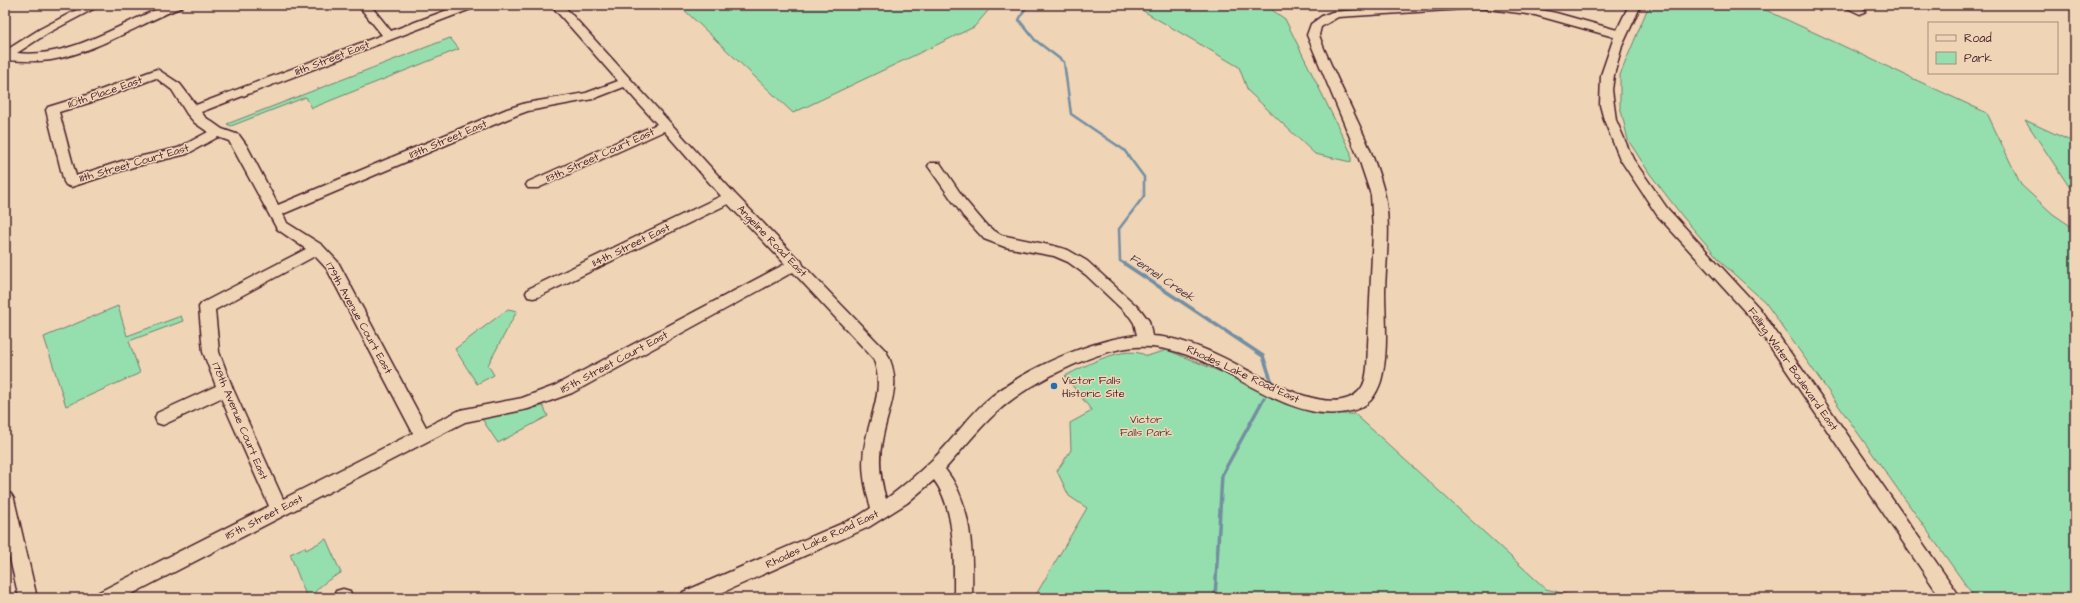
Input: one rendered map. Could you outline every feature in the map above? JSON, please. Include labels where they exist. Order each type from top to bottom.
[{"type":"street","points":[[5,56],[44,31],[95,5]]},
{"type":"street","points":[[5,56],[31,58],[68,51],[98,41],[155,14],[178,5]]},
{"type":"street","points":[[364,5],[389,36]]},
{"type":"street","name":"111th Street East","points":[[192,111],[472,5]]},
{"type":"street","name":"Angeline Road East","points":[[557,5],[667,125],[730,197],[796,264],[880,355],[885,364],[888,389],[874,439],[870,474],[881,512]]},
{"type":"street","name":"Rhodes Lake Road East","points":[[690,598],[863,522],[881,512],[902,498],[934,468],[978,419],[1010,392],[1064,364],[1102,348],[1125,342],[1146,341],[1178,344],[1204,354],[1239,373],[1307,404],[1340,406],[1350,404],[1363,397],[1370,389],[1377,352],[1380,220],[1378,194],[1360,144],[1317,46],[1314,35],[1315,26],[1326,18],[1336,14],[1480,5],[1540,8],[1620,35]]},
{"type":"street","points":[[1620,35],[1635,5]]},
{"type":"street","points":[[1847,5],[1860,11]]},
{"type":"street","name":"Falling Water Boulevard East","points":[[1620,35],[1606,82],[1606,100],[1610,120],[1631,167],[1678,230],[1754,311],[1899,525],[1952,598]]},
{"type":"street","name":"179th Avenue Court East","points":[[157,73],[176,87],[200,120],[217,132],[234,138],[240,146],[274,212],[286,230],[317,250],[333,266],[422,435]]},
{"type":"street","name":"110th Place East","points":[[71,182],[52,110],[91,98],[157,73]]},
{"type":"street","name":"113th Street East","points":[[274,212],[512,112],[526,107],[590,96],[626,82]]},
{"type":"street","name":"113th Street Court East","points":[[533,185],[667,125]]},
{"type":"street","name":"111th Street Court East","points":[[71,182],[130,163],[182,151],[217,132]]},
{"type":"street","points":[[935,166],[976,222],[988,235],[999,240],[1050,250],[1076,259],[1135,313],[1141,321],[1146,341]]},
{"type":"street","name":"114th Street East","points":[[533,293],[730,197]]},
{"type":"street","name":"178th Avenue Court East","points":[[279,509],[224,389],[211,352],[207,307],[317,250]]},
{"type":"street","name":"115th Street Court East","points":[[422,435],[472,413],[540,400],[566,388],[796,264]]},
{"type":"street","points":[[163,418],[224,389]]},
{"type":"street","name":"115th Street East","points":[[106,598],[422,435]]},
{"type":"street","points":[[934,468],[947,483],[958,522],[964,574],[963,598]]},
{"type":"street","points":[[5,499],[28,598]]},
{"type":"green space","points":[[679,5],[993,5],[974,27],[793,113]]},
{"type":"green space","points":[[1133,5],[1265,5],[1285,19],[1351,153],[1351,162],[1315,154],[1248,91],[1239,67]]},
{"type":"green space","points":[[1649,5],[1755,5],[1987,113],[2021,185],[2053,214],[2075,229],[2075,598],[1975,598],[1765,302],[1725,266],[1683,217],[1650,174],[1628,140],[1620,106],[1620,75]]},
{"type":"green space","points":[[450,38],[459,49],[312,108],[306,97],[231,126],[227,124]]},
{"type":"green space","points":[[2025,120],[2075,143],[2075,193],[2070,188]]},
{"type":"green space","points":[[118,306],[127,336],[181,316],[183,321],[129,341],[140,373],[66,406],[44,337]]},
{"type":"green space","points":[[508,309],[517,311],[488,365],[494,375],[477,384],[455,349]]},
{"type":"green space","name":"Victor Falls Park","points":[[1167,350],[1233,377],[1285,404],[1319,414],[1355,414],[1546,589],[1581,598],[1034,598],[1087,508],[1069,496],[1057,471],[1071,450],[1070,423],[1092,411],[1065,376],[1105,357],[1128,352],[1147,356]]},
{"type":"green space","points":[[543,406],[548,416],[498,443],[482,419]]},
{"type":"green space","points":[[326,539],[341,573],[324,584],[310,598],[307,598],[290,554],[305,547],[306,550]]},
{"type":"waterway","name":"Fennel Creek","points":[[1031,5],[1025,9],[1019,20],[1035,40],[1064,62],[1071,114],[1124,150],[1144,177],[1144,196],[1119,229],[1120,261],[1127,265]]},
{"type":"waterway","name":"Fennel Creek","points":[[1125,264],[1263,356],[1271,380]]},
{"type":"waterway","name":"Fennel Creek","points":[[1215,598],[1222,475],[1264,398]]},
{"type":"place","name":"Victor Falls Historic Site","points":[[1054,386]]}]
